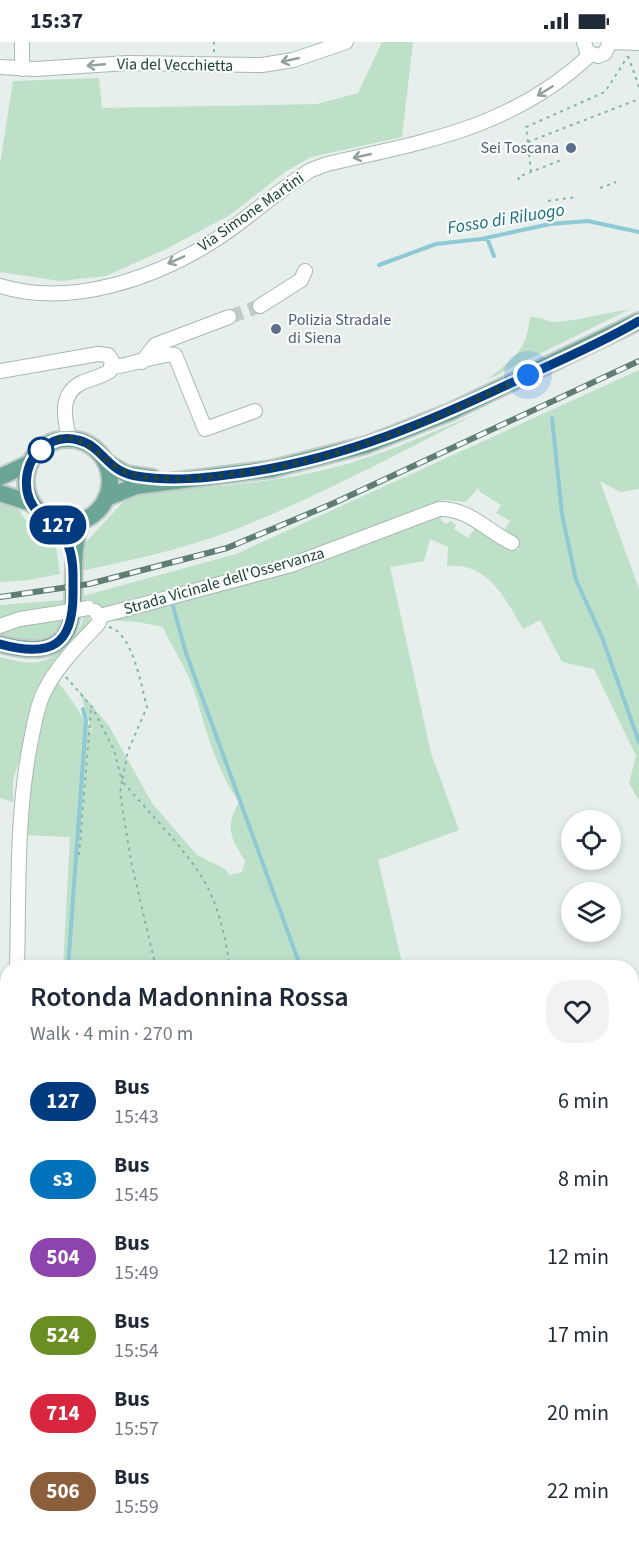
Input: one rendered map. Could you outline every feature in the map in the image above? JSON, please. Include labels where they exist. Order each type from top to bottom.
[{"type":"main road","points":[[106,498],[136,486],[288,466],[366,445],[450,412],[639,321]]},
{"type":"main road","points":[[0,477],[30,463],[47,445],[69,438],[93,447],[106,462],[132,475],[178,481]]},
{"type":"main road","points":[[30,463],[26,485],[31,503],[41,514],[56,522],[69,523],[82,520],[94,513],[106,498],[110,481],[106,462]]},
{"type":"main road","points":[[0,493],[31,503]]},
{"type":"main road","points":[[0,644],[38,650],[51,646],[65,635],[73,616],[72,557],[82,520]]},
{"type":"main road","points":[[56,522],[72,557]]},
{"type":"street","points":[[22,42],[22,69]]},
{"type":"street","name":"Via del Vecchietta","points":[[0,67],[22,69],[128,63],[262,65],[293,60],[346,42]]},
{"type":"street","points":[[610,42],[639,43]]},
{"type":"street","name":"Via Simone Martini","points":[[0,286],[19,292],[61,294],[105,286],[152,271],[210,243],[310,170],[449,136],[476,126],[544,92],[564,78],[587,48],[598,56],[606,53],[610,42]]},
{"type":"street","points":[[260,306],[301,280],[305,271]]},
{"type":"street","points":[[142,362],[148,351],[155,345],[229,317]]},
{"type":"street","points":[[0,371],[102,354],[110,357],[112,367]]},
{"type":"street","points":[[69,438],[64,407],[67,395],[75,386],[106,373],[112,367],[142,362],[168,354],[177,356],[205,429],[255,411]]},
{"type":"street","name":"Strada Vicinale dell'Osservanza","points":[[99,620],[291,565],[439,509],[462,510],[490,532],[512,543]]},
{"type":"street","points":[[0,626],[20,620],[87,608],[99,620],[59,668],[39,704],[23,782],[17,861],[17,960]]},
{"type":"path","points":[[526,127],[605,92],[628,56],[639,87]]},
{"type":"path","points":[[528,144],[639,99]]},
{"type":"path","points":[[523,119],[531,172]]},
{"type":"path","points":[[519,180],[518,177],[564,159]]},
{"type":"path","points":[[600,188],[616,182]]},
{"type":"path","points":[[548,201],[577,197]]},
{"type":"path","points":[[99,620],[124,636],[147,707],[128,751],[120,793],[131,861],[154,960]]},
{"type":"path","points":[[59,668],[92,707],[114,750],[122,781],[195,868],[208,888],[226,942],[229,960]]},
{"type":"path","points":[[79,855],[92,707]]},
{"type":"green space","points":[[382,42],[413,42],[402,137],[311,157],[285,172],[230,215],[166,249],[106,276],[60,281],[0,272],[0,164],[13,81],[99,78],[102,108],[317,104],[358,93]]},
{"type":"green space","points":[[630,309],[487,380],[517,354],[525,340],[530,317],[556,322]]},
{"type":"green space","points":[[639,370],[639,489],[620,492],[600,481],[639,589],[639,801],[629,783],[636,756],[594,669],[562,662],[540,620],[523,629],[494,584],[474,570],[461,566],[447,566],[448,547],[430,539],[424,561],[390,567],[431,753],[459,830],[378,860],[401,960],[63,960],[70,837],[24,835],[27,775],[34,735],[56,679],[93,734],[79,690],[109,726],[152,803],[197,855],[225,869],[230,875],[242,872],[245,861],[231,832],[232,819],[239,802],[217,762],[191,682],[163,627],[138,622],[107,620],[84,605],[83,596],[236,554]],"holes":[[[478,488],[480,492],[501,505],[496,513],[510,521],[501,535],[518,538],[519,551],[475,528],[468,538],[454,529],[456,525],[451,521],[446,524],[441,520],[442,514],[435,504],[442,500],[466,502]]]},
{"type":"green space","points":[[474,415],[324,491],[231,531],[176,549],[81,571],[86,542],[124,501],[135,495],[259,482],[308,474],[386,451]]},
{"type":"green space","points":[[0,501],[16,506],[30,526],[50,533],[56,546],[60,574],[0,582]]},
{"type":"green space","points":[[64,600],[66,608],[0,622],[0,605]]},
{"type":"green space","points":[[84,613],[89,615],[90,624],[34,694],[26,740],[13,780],[13,802],[0,798],[0,657],[38,662],[54,656],[74,638]]},
{"type":"green space","points":[[66,616],[56,635],[38,643],[0,638],[0,629]]},
{"type":"waterway","name":"Fosso di Riluogo","points":[[379,265],[436,244],[481,239],[550,224],[588,221],[639,232]]},
{"type":"waterway","points":[[487,238],[494,256]]},
{"type":"waterway","points":[[552,418],[562,514],[576,580],[602,637],[639,742]]},
{"type":"waterway","points":[[173,606],[186,653],[298,960]]},
{"type":"waterway","points":[[69,960],[86,720],[83,709]]},
{"type":"tunnel","points":[[229,317],[260,306]]},
{"type":"railway","points":[[0,597],[89,584],[227,548],[334,503],[639,361]]},
{"type":"bus line","name":"127","points":[[0,644],[32,651],[42,649],[60,640],[68,632],[71,624],[74,611],[72,557],[66,539],[56,522],[37,512],[31,503],[26,485],[30,463],[47,445],[61,439],[81,440],[97,450],[106,462],[126,474],[178,481],[288,466],[350,450],[431,421],[602,341],[639,321]]},
{"type":"place","name":"Sei Toscana","points":[[571,148]]},
{"type":"place","name":"Polizia Stradale di Siena","points":[[276,329]]},
{"type":"route","points":[[41,450],[61,439],[81,440],[97,450],[106,462],[126,474],[178,481],[272,469],[328,456],[396,435],[528,375]]}]
